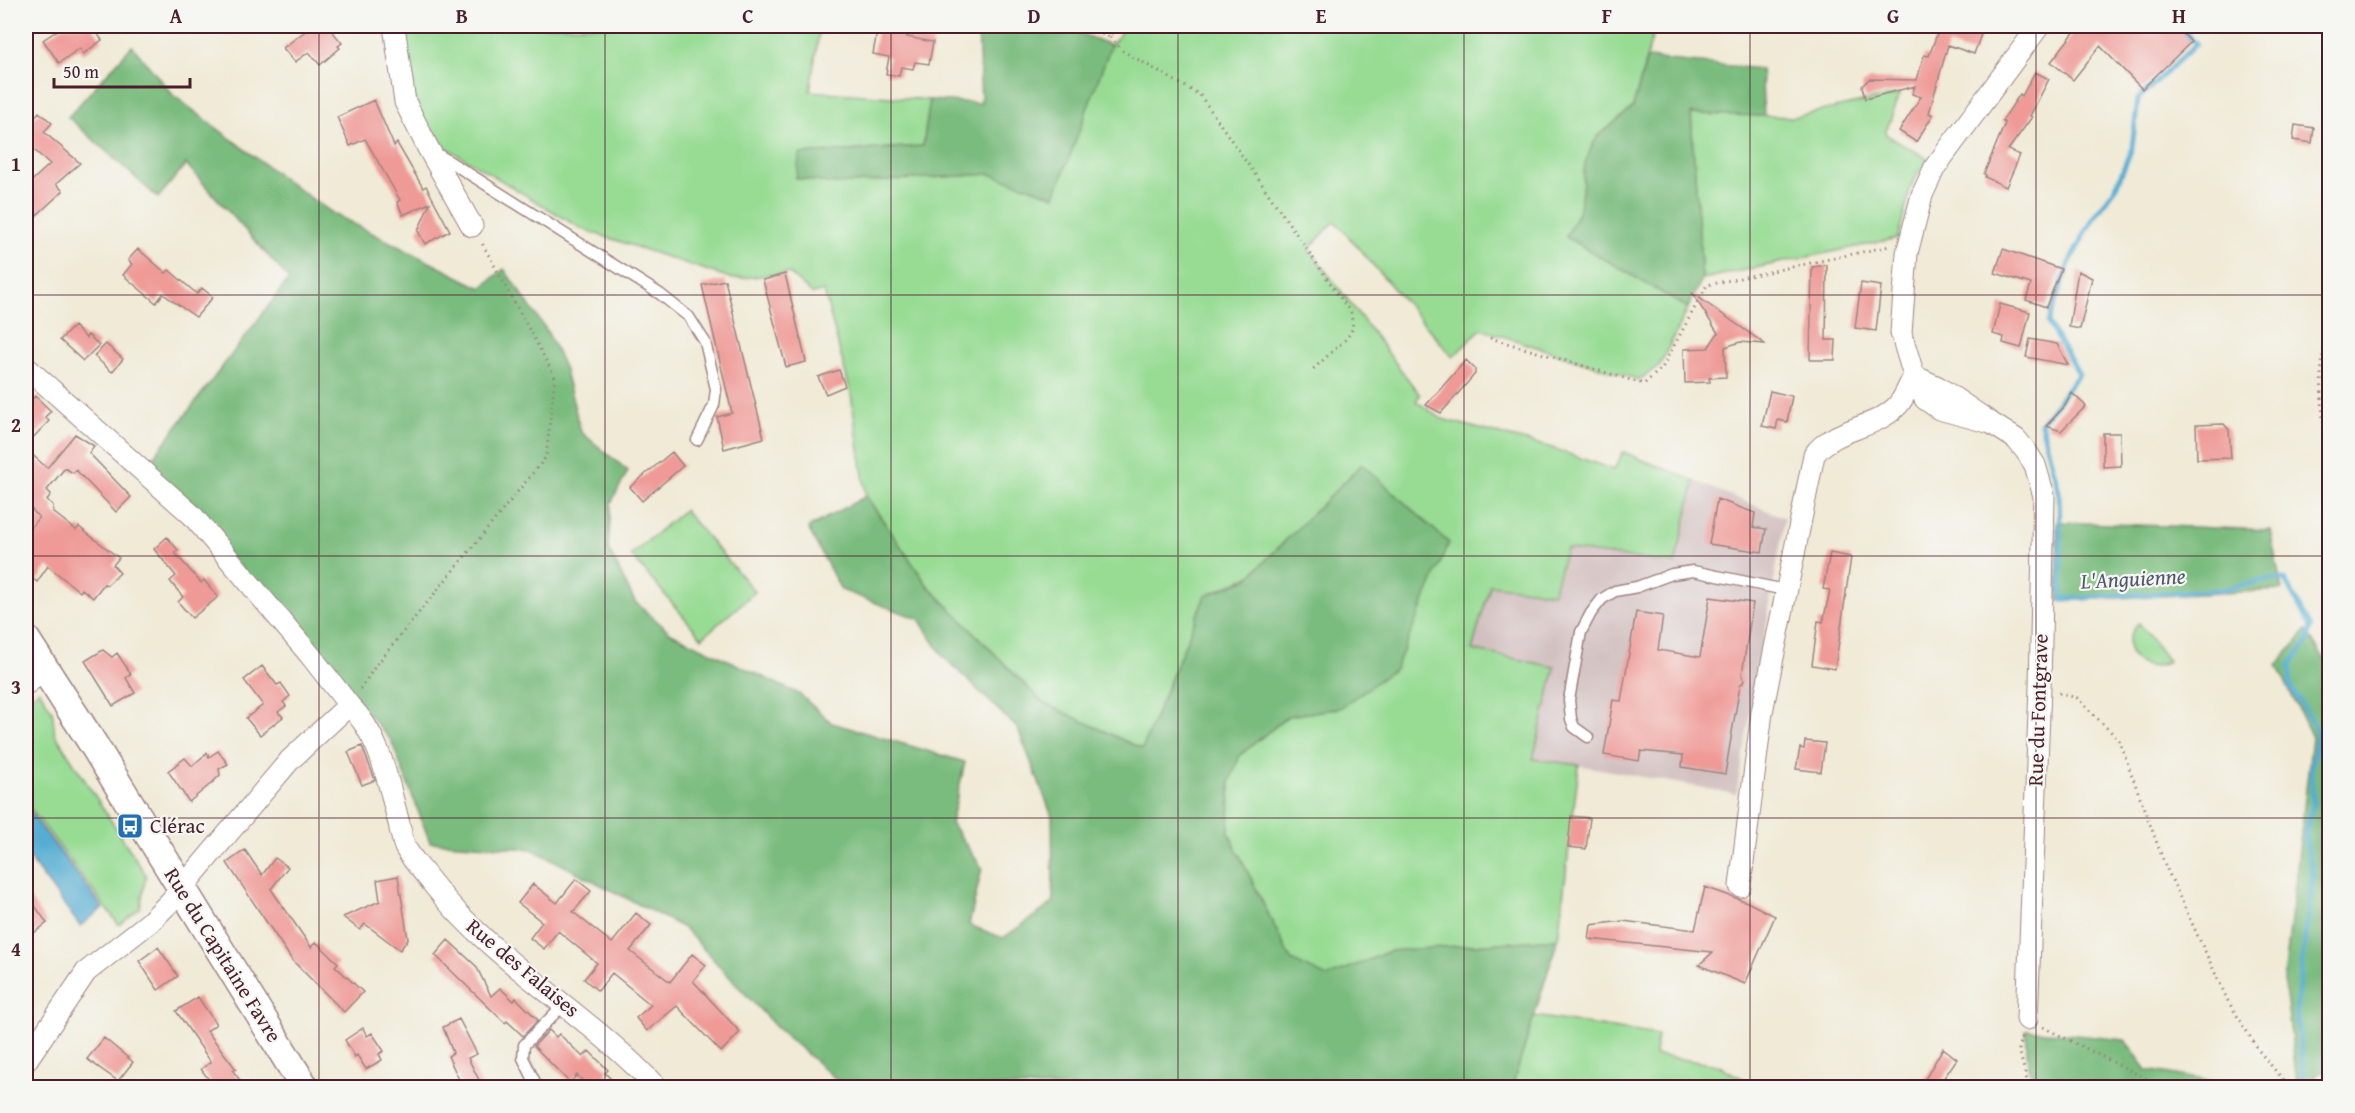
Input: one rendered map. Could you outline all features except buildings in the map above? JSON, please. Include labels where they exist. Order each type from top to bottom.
[{"type":"street","points":[[394,26],[405,102],[472,226]]},
{"type":"street","name":"Rue du Fontgrave","points":[[2027,1019],[2040,687],[2044,496],[2035,465],[2016,439],[1991,423],[1939,409],[1925,399],[1914,376],[1900,333],[1907,253],[1922,195],[1935,166],[2038,26]]},
{"type":"street","name":"Rue des Falaises","points":[[26,367],[192,515],[363,719],[383,760],[405,847],[470,927],[512,965],[564,1004],[634,1062],[657,1088]]},
{"type":"street","points":[[1740,886],[1762,712],[1814,455],[1821,445],[1833,438],[1884,417],[1899,404],[1914,376]]},
{"type":"street","name":"Rue du Capitaine Favre","points":[[26,640],[35,677],[182,888],[305,1088]]},
{"type":"street","points":[[26,1061],[86,972],[150,922],[182,888],[290,760],[349,705]]},
{"type":"lane","points":[[428,148],[660,294],[689,317],[705,342],[716,389],[714,405],[698,440]]},
{"type":"lane","points":[[1588,737],[1574,727],[1569,700],[1581,632],[1602,599],[1615,591],[1637,587],[1672,574],[1693,571],[1785,590]]},
{"type":"lane","points":[[538,1088],[523,1058],[524,1045],[564,1004]]},
{"type":"path","points":[[1079,26],[1110,37],[1123,51],[1200,95],[1351,313],[1353,328],[1347,338],[1311,371]]},
{"type":"path","points":[[1110,37],[1115,26]]},
{"type":"path","points":[[349,705],[377,664],[546,457],[555,377],[472,226]]},
{"type":"path","points":[[1490,338],[1644,384],[1662,368],[1707,285],[1911,242]]},
{"type":"path","points":[[2330,296],[2321,373],[2325,473],[2330,481]]},
{"type":"path","points":[[2040,687],[2077,699],[2119,740],[2165,865],[2228,1001],[2259,1051],[2290,1088]]},
{"type":"path","points":[[2029,1088],[2019,1050],[2027,1019],[2165,1088]]},
{"type":"shaded area","points":[[1695,481],[1785,518],[1736,794],[1579,765],[1533,759],[1472,650],[1490,584],[1553,593],[1566,549],[1675,564]]},
{"type":"green space","points":[[407,26],[820,26],[810,91],[930,100],[923,146],[801,154],[796,178],[835,184],[991,174],[1054,196],[1111,45],[1123,26],[1655,26],[1633,107],[1598,136],[1580,208],[1566,237],[1688,308],[1660,365],[1639,380],[1481,329],[1453,357],[1335,221],[1309,249],[1420,395],[1416,401],[1442,419],[1549,447],[1614,470],[1623,452],[1695,481],[1675,564],[1566,549],[1553,593],[1490,585],[1472,650],[1555,667],[1533,759],[1579,765],[1558,939],[1390,951],[1327,978],[1291,960],[1229,834],[1230,781],[1240,755],[1288,716],[1340,708],[1362,465],[1250,576],[1205,596],[1142,749],[1042,702],[928,586],[866,496],[851,394],[824,291],[812,294],[789,273],[733,279],[582,229],[447,148],[424,122],[411,89],[406,42]]},
{"type":"green space","points":[[978,26],[1060,26],[1111,45],[1055,196],[990,174],[835,184],[796,178],[800,154],[923,146],[930,100],[981,103]]},
{"type":"green space","points":[[132,46],[173,95],[334,214],[481,288],[504,269],[547,331],[564,367],[581,432],[628,471],[611,503],[608,548],[635,602],[671,633],[799,694],[832,723],[965,762],[951,823],[982,868],[969,925],[1003,938],[1053,903],[1052,816],[1018,729],[943,656],[919,619],[841,590],[808,528],[866,496],[928,586],[1042,702],[1142,749],[1205,596],[1247,579],[1362,464],[1449,543],[1396,668],[1340,708],[1288,716],[1240,755],[1230,781],[1229,834],[1291,960],[1327,977],[1390,951],[1558,939],[1512,1087],[845,1087],[776,1027],[684,928],[532,849],[430,842],[391,740],[149,463],[289,279],[186,164],[158,198],[68,117]]},
{"type":"green space","points":[[1647,58],[1761,69],[1764,116],[1691,114],[1702,279],[1688,308],[1566,237],[1580,208],[1585,163],[1593,144],[1598,136],[1633,107]]},
{"type":"green space","points":[[1900,94],[1885,134],[1928,159],[1912,183],[1898,238],[1702,279],[1691,113],[1793,117]]},
{"type":"green space","points":[[684,510],[755,592],[702,638],[631,555]]},
{"type":"green space","points":[[2057,522],[2270,530],[2282,590],[2058,601]]},
{"type":"green space","points":[[2139,623],[2168,661],[2148,666],[2139,663],[2133,657],[2128,641]]},
{"type":"green space","points":[[2306,631],[2325,660],[2329,658],[2329,1069],[2315,1075],[2316,1087],[2267,1087],[2297,1081],[2284,980],[2312,737],[2277,665]]},
{"type":"green space","points":[[39,690],[52,711],[55,734],[146,875],[140,908],[119,925],[31,809],[26,812],[26,700]]},
{"type":"green space","points":[[1534,1016],[1657,1035],[1655,1055],[1718,1065],[1757,1087],[1512,1087]]},
{"type":"green space","points":[[2026,1030],[2125,1040],[2147,1070],[2244,1087],[2037,1087],[2028,1068]]},
{"type":"water","points":[[30,812],[103,908],[80,926],[26,854],[26,815]]},
{"type":"waterway","name":"L'Anguienne","points":[[2180,26],[2196,44],[2138,99],[2132,148],[2115,189],[2093,219],[2069,263],[2048,323],[2079,374],[2041,423],[2059,491],[2062,599],[2219,590],[2272,579],[2284,579],[2311,627],[2307,643],[2290,664],[2290,685],[2318,733],[2311,773],[2313,804],[2305,835],[2313,875],[2296,1010],[2305,1088]]},
{"type":"place","name":"Clérac","points":[[130,826]]}]
